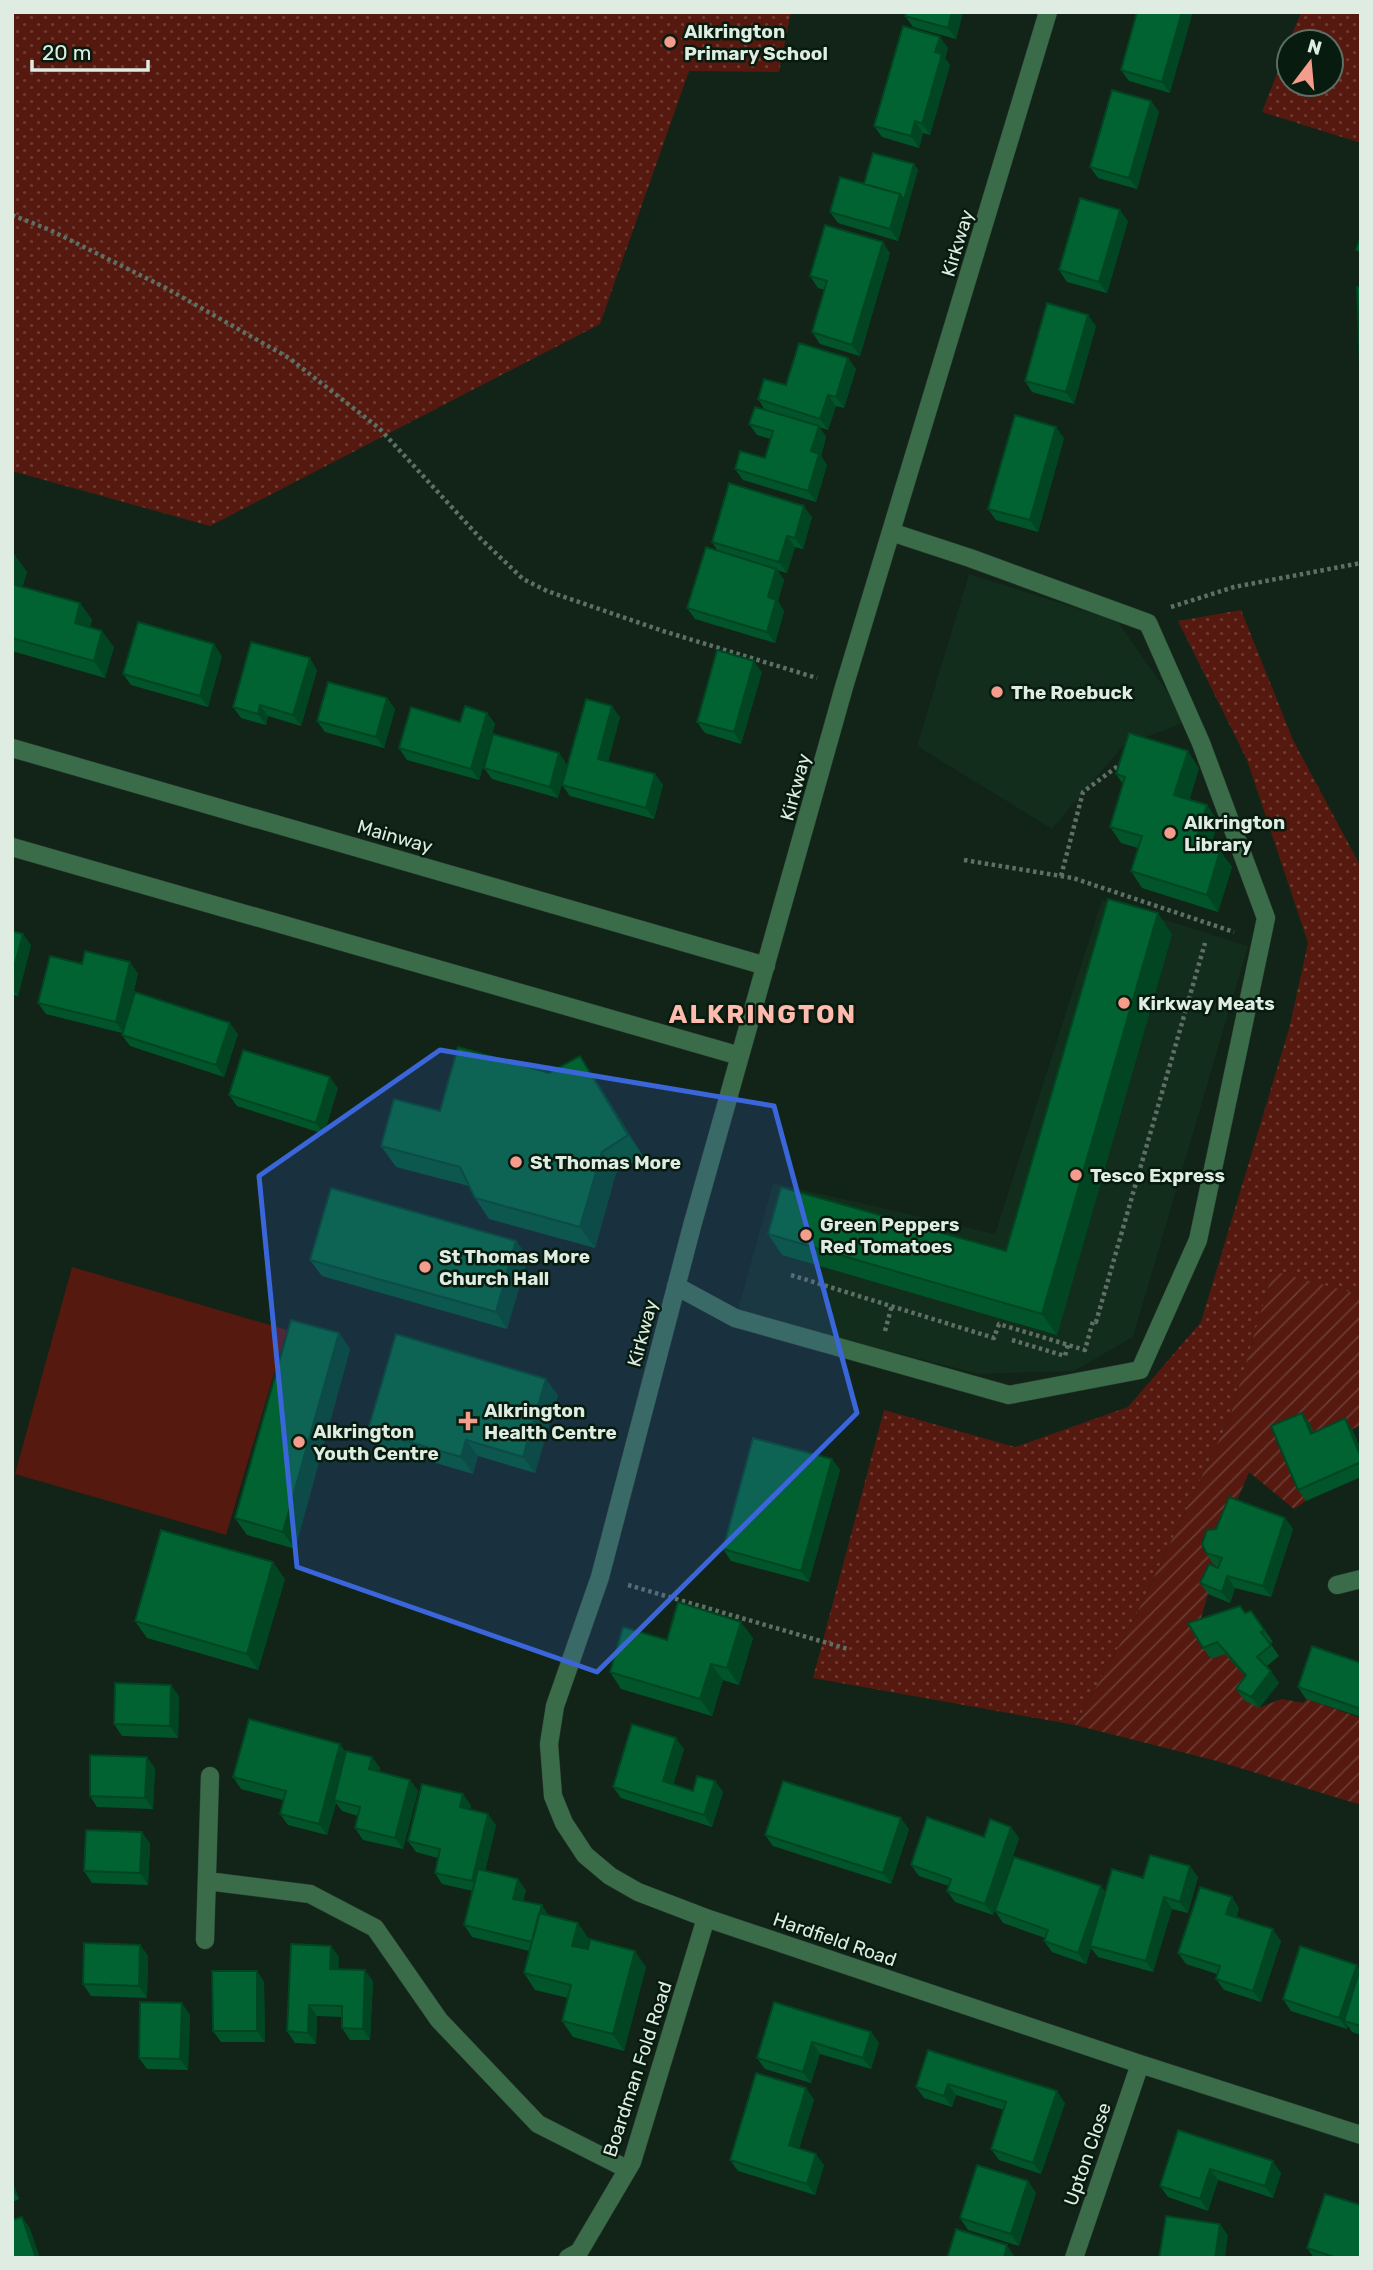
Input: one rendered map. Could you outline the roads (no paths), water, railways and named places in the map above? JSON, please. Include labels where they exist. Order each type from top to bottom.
[{"type":"street","name":"Kirkway","points":[[600,1577],[676,1286],[844,687],[1048,12]]},
{"type":"street","points":[[676,1286],[734,1318],[1009,1395],[1140,1370],[1198,1240],[1266,918],[1201,743],[1148,623],[891,532]]},
{"type":"street","name":"Mainway","points":[[12,748],[766,966]]},
{"type":"street","points":[[12,847],[740,1056]]},
{"type":"street","name":"Hardfield Road","points":[[600,1577],[555,1706],[549,1744],[553,1796],[564,1823],[586,1854],[610,1876],[638,1892],[706,1918],[1361,2136]]},
{"type":"street","points":[[1337,1585],[1361,1580]]},
{"type":"street","points":[[205,1940],[210,1776]]},
{"type":"street","points":[[207,1881],[310,1894],[375,1928],[439,2020],[538,2124],[627,2169]]},
{"type":"street","name":"Boardman Fold Road","points":[[568,2258],[579,2252],[632,2161],[706,1918]]},
{"type":"street","name":"Upton Close","points":[[1074,2258],[1140,2064]]},
{"type":"place","name":"Alkrington Primary School","points":[[670,42]]},
{"type":"place","name":"The Roebuck","points":[[997,692]]},
{"type":"place","name":"Alkrington Library","points":[[1170,833]]},
{"type":"place","name":"Kirkway Meats","points":[[1124,1003]]},
{"type":"place","name":"St Thomas More","points":[[516,1162]]},
{"type":"place","name":"Tesco Express","points":[[1076,1175]]},
{"type":"place","name":"Green Peppers Red Tomatoes","points":[[806,1235]]},
{"type":"place","name":"St Thomas More Church Hall","points":[[425,1267]]},
{"type":"place","name":"Alkrington Health Centre","points":[[468,1421]]},
{"type":"place","name":"Alkrington Youth Centre","points":[[299,1442]]},
{"type":"district","name":"ALKRINGTON","points":[[763,1014]]}]
